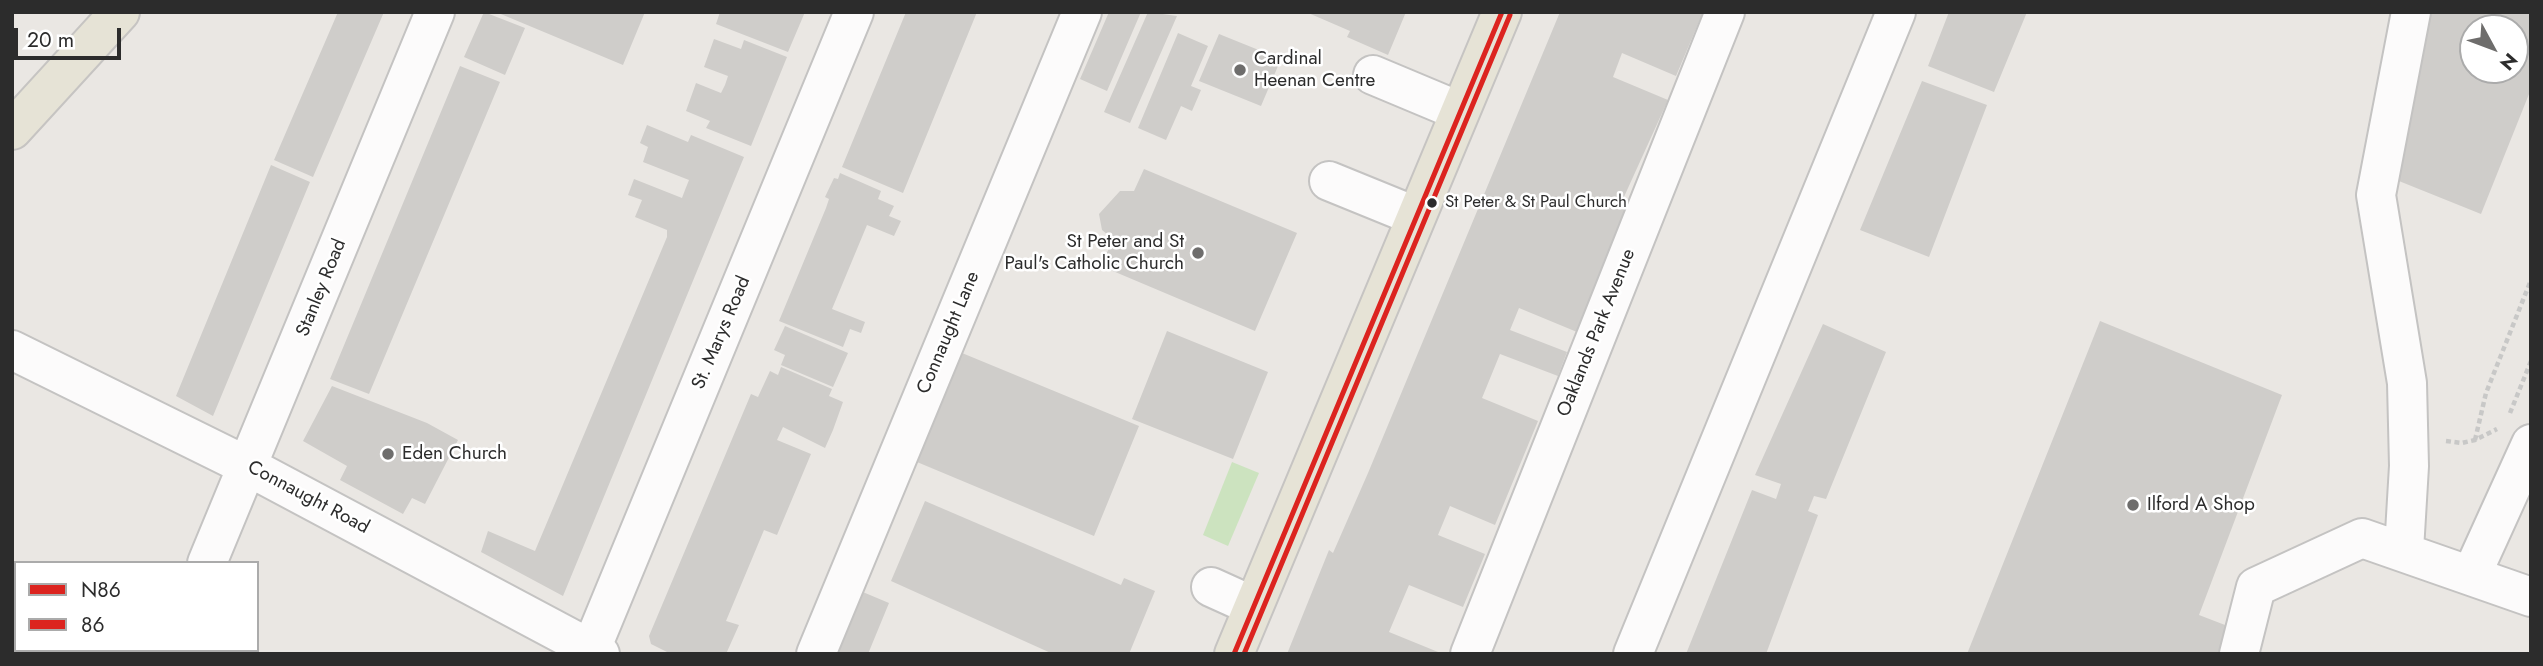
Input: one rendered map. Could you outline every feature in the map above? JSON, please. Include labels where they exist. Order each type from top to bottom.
[{"type":"main road","points":[[12,130],[121,12]]},
{"type":"main road","points":[[1234,654],[1502,12]]},
{"type":"street","name":"Stanley Road","points":[[208,561],[435,12]]},
{"type":"street","name":"St. Marys Road","points":[[593,652],[854,12]]},
{"type":"street","name":"Connaught Lane","points":[[816,654],[1082,12]]},
{"type":"street","name":"Oaklands Park Avenue","points":[[1470,654],[1725,12]]},
{"type":"street","points":[[1633,654],[1896,12]]},
{"type":"street","points":[[2404,550],[2409,466],[2407,383],[2375,195],[2411,12]]},
{"type":"street","points":[[1373,75],[1459,111]]},
{"type":"street","points":[[1329,181],[1415,216]]},
{"type":"street","name":"Connaught Road","points":[[12,350],[249,467],[593,652]]},
{"type":"street","points":[[2471,576],[2531,444]]},
{"type":"street","points":[[2239,654],[2256,587],[2362,538],[2404,550],[2531,597]]},
{"type":"street","points":[[1211,587],[1253,606]]},
{"type":"path","points":[[2475,440],[2486,393],[2531,280]]},
{"type":"green space","points":[[1232,462],[1259,473],[1228,546],[1203,535]]},
{"type":"building","points":[[338,12],[384,12],[313,177],[274,160]]},
{"type":"building","points":[[484,12],[525,28],[505,75],[464,57]]},
{"type":"building","points":[[496,12],[645,12],[623,65]]},
{"type":"building","points":[[720,12],[805,12],[788,52],[716,24]]},
{"type":"building","points":[[906,12],[977,12],[903,193],[842,167]]},
{"type":"building","points":[[1109,12],[1141,12],[1107,91],[1080,79]]},
{"type":"building","points":[[1148,12],[1177,16],[1130,123],[1104,112]]},
{"type":"building","points":[[1306,12],[1406,12],[1388,55],[1347,37],[1350,31]]},
{"type":"building","points":[[1560,12],[1703,12],[1676,76],[1622,53],[1613,77],[1668,100],[1623,199],[1630,202],[1577,332],[1519,308],[1510,330],[1567,352],[1558,376],[1500,354],[1482,398],[1538,421],[1495,525],[1450,506],[1438,535],[1485,554],[1463,607],[1409,585],[1389,632],[1443,654],[1287,654],[1329,550],[1333,553],[1368,473]]},
{"type":"building","points":[[1949,12],[2027,12],[1994,92],[1928,66]]},
{"type":"building","points":[[2419,12],[2531,12],[2531,89],[2481,214],[2384,175]]},
{"type":"building","points":[[1178,33],[1208,46],[1191,86],[1201,90],[1192,111],[1181,106],[1166,140],[1138,128]]},
{"type":"building","name":"Cardinal Heenan Centre","points":[[1219,34],[1281,59],[1261,106],[1199,81]]},
{"type":"building","points":[[714,39],[741,49],[744,40],[787,57],[751,146],[706,128],[710,121],[686,111],[696,83],[721,93],[725,85],[728,76],[704,67]]},
{"type":"building","points":[[460,66],[500,82],[369,394],[330,379]]},
{"type":"building","points":[[1922,81],[1987,105],[1929,257],[1860,230]]},
{"type":"building","points":[[647,125],[688,142],[691,135],[744,157],[563,596],[481,552],[488,531],[535,551],[667,237],[667,230],[635,217],[642,200],[628,195],[634,179],[682,198],[689,180],[643,162],[648,147],[640,143]]},
{"type":"building","points":[[271,165],[310,182],[213,416],[176,396]]},
{"type":"building","name":"St Peter and St Paul's Catholic Church","points":[[1144,169],[1297,233],[1255,331],[1101,266],[1113,239],[1102,230],[1099,214],[1120,191],[1134,191]]},
{"type":"building","points":[[840,173],[881,191],[878,199],[894,206],[889,216],[901,221],[894,236],[867,225],[832,309],[865,322],[861,333],[850,329],[843,347],[779,321],[826,208],[829,199],[825,197],[834,178],[838,179]]},
{"type":"building","name":"Ilford A Shop","points":[[2100,321],[2282,395],[2199,615],[2238,630],[2228,654],[1967,654]]},
{"type":"building","points":[[1823,324],[1886,352],[1826,499],[1814,496],[1808,511],[1818,515],[1766,654],[1686,654],[1752,490],[1776,499],[1781,484],[1755,475]]},
{"type":"building","points":[[785,326],[848,353],[833,387],[781,365],[785,355],[774,350]]},
{"type":"building","points":[[1167,331],[1268,372],[1233,459],[1132,419]]},
{"type":"building","points":[[962,353],[1139,426],[1094,536],[917,462]]},
{"type":"building","points":[[781,367],[832,389],[829,396],[843,402],[833,430],[825,448],[783,427],[777,440],[811,454],[777,535],[764,530],[726,621],[739,625],[726,654],[671,654],[651,644],[649,636],[751,394],[758,397],[770,371],[778,375]]},
{"type":"building","name":"Eden Church","points":[[332,386],[427,423],[458,440],[425,504],[412,498],[403,514],[340,480],[347,466],[303,441]]},
{"type":"building","points":[[925,501],[1121,585],[1124,578],[1155,591],[1129,654],[1053,654],[891,581]]},
{"type":"building","points":[[858,590],[889,603],[868,654],[832,654]]},
{"type":"transit line","name":"N86","points":[[1234,654],[1502,12]]},
{"type":"transit line","name":"86","points":[[1244,654],[1510,15]]},
{"type":"place","name":"Cardinal Heenan Centre","points":[[1240,70]]},
{"type":"place","name":"St Peter & St Paul Church","points":[[1432,203]]},
{"type":"place","name":"St Peter and St Paul's Catholic Church","points":[[1198,253]]},
{"type":"place","name":"Eden Church","points":[[388,454]]},
{"type":"place","name":"Ilford A Shop","points":[[2133,505]]}]
